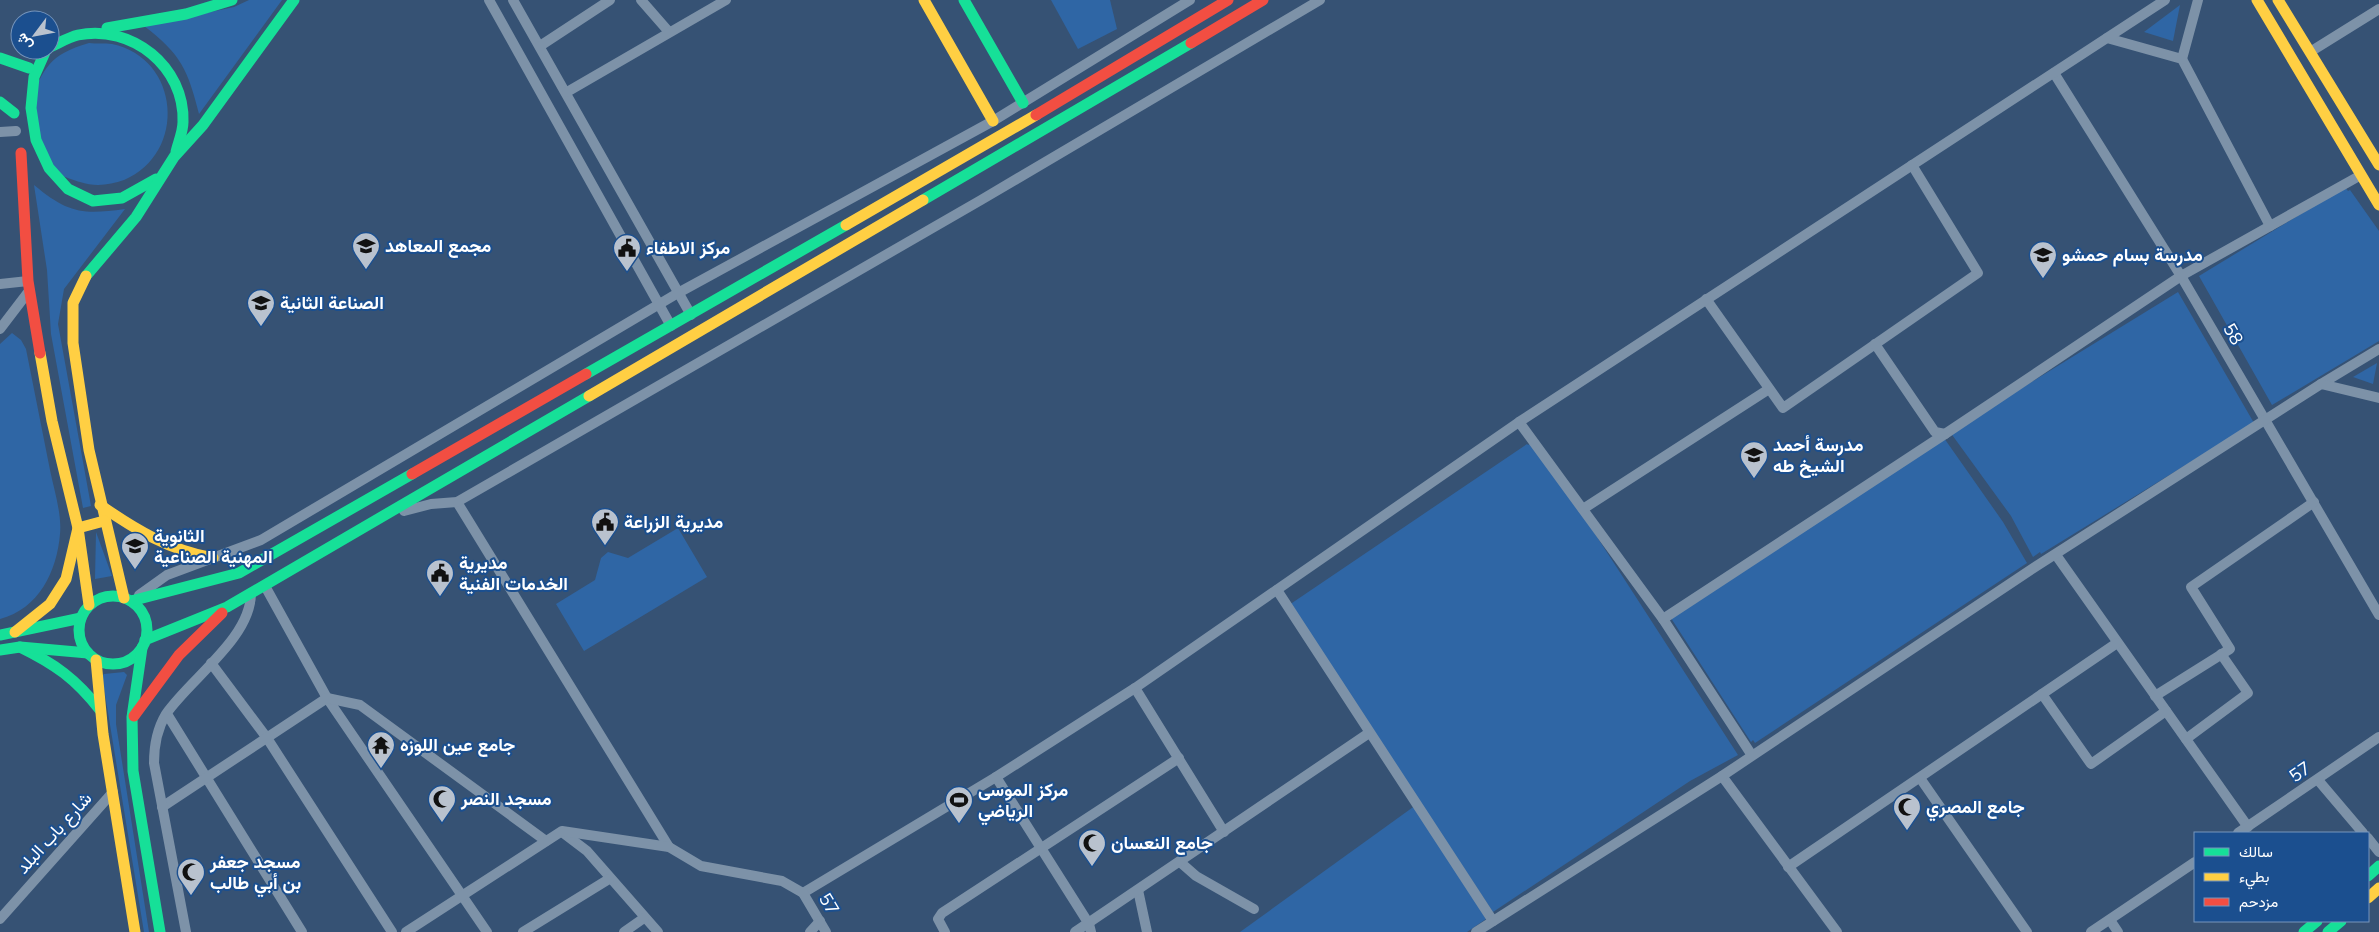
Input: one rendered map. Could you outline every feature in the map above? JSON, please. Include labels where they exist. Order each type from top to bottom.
[{"type":"main road","points":[[60,42],[73,35],[158,19],[232,0]]},
{"type":"main road","points":[[46,182],[64,193],[84,200],[112,200],[126,197],[145,188],[161,174],[203,125],[294,0]]},
{"type":"main road","points":[[924,0],[993,121]]},
{"type":"main road","points":[[964,0],[1023,103]]},
{"type":"main road","points":[[136,932],[92,657],[79,636],[81,618],[89,605],[105,596],[127,599],[238,573],[994,140],[1228,0]]},
{"type":"main road","points":[[0,650],[20,647],[92,657],[112,664],[127,661],[144,644],[228,607],[265,586],[1263,0]]},
{"type":"main road","points":[[2257,0],[2379,205]]},
{"type":"main road","points":[[2278,0],[2379,165]]},
{"type":"main road","points":[[2280,40],[2296,30]]},
{"type":"main road","points":[[91,31],[108,31],[140,41],[165,63],[175,77],[184,109],[180,142],[174,158],[136,217],[84,278],[73,303],[73,343],[88,450],[100,505],[127,599],[139,609],[145,618],[147,629],[132,717],[133,771],[160,932]]},
{"type":"main road","points":[[0,58],[29,68]]},
{"type":"main road","points":[[21,82],[29,68],[37,60]]},
{"type":"main road","points":[[16,97],[14,113],[16,131],[21,148],[29,286],[52,420],[78,528],[89,605]]},
{"type":"main road","points":[[0,102],[14,113]]},
{"type":"main road","points":[[21,148],[36,172]]},
{"type":"main road","points":[[100,505],[160,544],[186,554],[213,558]]},
{"type":"main road","points":[[78,528],[104,521]]},
{"type":"main road","points":[[15,632],[50,604],[66,579],[78,528]]},
{"type":"main road","points":[[132,717],[179,656],[228,607]]},
{"type":"main road","points":[[0,635],[81,618]]},
{"type":"main road","points":[[20,647],[61,667],[81,684],[100,710]]},
{"type":"main road","points":[[2369,875],[2379,866]]},
{"type":"main road","points":[[2369,897],[2379,888]]},
{"type":"main road","points":[[2304,932],[2315,922]]},
{"type":"main road","points":[[2328,932],[2340,922]]},
{"type":"street","points":[[489,0],[671,326]]},
{"type":"street","points":[[513,0],[567,92],[691,315]]},
{"type":"street","points":[[540,46],[610,0]]},
{"type":"street","points":[[641,0],[669,32]]},
{"type":"street","points":[[567,92],[726,0]]},
{"type":"street","points":[[127,599],[167,575],[261,540],[678,293],[993,121],[1190,0]]},
{"type":"street","points":[[355,532],[410,508],[457,502],[981,200],[1320,0]]},
{"type":"street","points":[[406,932],[562,831],[669,847],[701,866],[782,881],[803,893],[996,777],[1135,688],[1519,422],[2165,0]]},
{"type":"street","points":[[2198,0],[2182,60],[2270,226]]},
{"type":"street","points":[[2310,52],[2379,9]]},
{"type":"street","points":[[2107,38],[2182,60]]},
{"type":"street","name":"58","points":[[2054,72],[2181,276],[2379,615]]},
{"type":"street","points":[[0,132],[16,131]]},
{"type":"street","points":[[1706,299],[1783,408],[1978,273],[1912,165]]},
{"type":"street","points":[[1663,619],[2181,276],[2361,175]]},
{"type":"street","points":[[0,284],[29,286]]},
{"type":"street","points":[[0,329],[29,286]]},
{"type":"street","points":[[1875,344],[1935,432],[1945,434]]},
{"type":"street","points":[[1476,932],[1722,776],[1752,754],[2264,420],[2379,349]]},
{"type":"street","points":[[2321,384],[2379,398]]},
{"type":"street","points":[[1583,509],[1769,389]]},
{"type":"street","points":[[1519,422],[1663,619],[1752,754]]},
{"type":"street","points":[[457,502],[669,847]]},
{"type":"street","points":[[2155,696],[2230,648],[2191,587],[2314,502]]},
{"type":"street","points":[[2056,555],[2248,827]]},
{"type":"street","points":[[265,586],[327,698],[487,932]]},
{"type":"street","points":[[1277,590],[1493,921]]},
{"type":"street","points":[[186,932],[162,807],[154,752],[158,732],[167,714],[246,620],[252,593]]},
{"type":"street","points":[[1788,867],[2117,643]]},
{"type":"street","points":[[2186,739],[2248,693],[2221,654]]},
{"type":"street","points":[[211,663],[267,738],[392,932]]},
{"type":"street","points":[[1135,688],[1224,832]]},
{"type":"street","points":[[2042,694],[2091,764],[2166,711]]},
{"type":"street","points":[[162,807],[327,698],[360,706],[546,841]]},
{"type":"street","points":[[167,714],[302,932]]},
{"type":"street","points":[[1075,932],[1090,928],[1138,890],[1369,733]]},
{"type":"street","name":"57","points":[[2240,832],[2379,737]]},
{"type":"street","points":[[945,932],[938,919],[942,912],[1042,849],[1179,758]]},
{"type":"street","points":[[1722,776],[1837,932]]},
{"type":"street","points":[[996,777],[1090,928]]},
{"type":"street","points":[[1920,778],[2027,932]]},
{"type":"street","points":[[2318,780],[2362,832]]},
{"type":"street","name":"شارع باب البلد","points":[[0,919],[113,792]]},
{"type":"street","points":[[562,831],[587,851],[609,879],[658,932]]},
{"type":"street","points":[[2369,839],[2379,852]]},
{"type":"street","points":[[1180,862],[1196,876],[1254,909]]},
{"type":"street","points":[[2091,932],[2194,863]]},
{"type":"street","points":[[523,932],[609,879]]},
{"type":"street","points":[[1138,890],[1147,932]]},
{"type":"street","name":"57","points":[[803,893],[826,932]]},
{"type":"street","points":[[624,932],[644,918]]},
{"type":"street","points":[[2110,920],[2118,932]]},
{"type":"street","points":[[810,932],[820,921]]},
{"type":"shaded area","points":[[249,0],[282,0],[199,114],[187,74],[181,64],[167,45],[144,26],[234,7]]},
{"type":"shaded area","points":[[1051,0],[1110,0],[1117,29],[1078,49]]},
{"type":"shaded area","points":[[2180,5],[2173,41],[2144,32]]},
{"type":"shaded area","points":[[89,43],[112,44],[135,53],[152,67],[163,86],[168,107],[166,129],[159,149],[145,167],[124,180],[97,185],[62,176],[50,168],[36,134],[28,103],[44,71],[54,60],[60,60],[60,55]]},
{"type":"shaded area","points":[[34,185],[57,201],[76,210],[97,212],[125,209],[64,289],[58,324],[91,506],[83,508],[51,334],[47,270]]},
{"type":"shaded area","points":[[2345,187],[2348,191],[2350,190],[2379,231],[2379,341],[2272,405],[2199,276]]},
{"type":"shaded area","points":[[2178,292],[2254,423],[2041,554],[2040,552],[2033,557],[2011,516],[1950,432]]},
{"type":"shaded area","points":[[12,333],[21,340],[26,349],[59,510],[60,534],[55,561],[44,587],[25,607],[14,614],[0,619],[0,344]]},
{"type":"shaded area","points":[[2377,363],[2373,384],[2353,377]]},
{"type":"shaded area","points":[[1944,438],[2003,522],[2027,563],[1755,743],[1753,740],[1751,742],[1669,615]]},
{"type":"shaded area","points":[[1535,441],[1738,755],[1690,781],[1493,912],[1289,605],[1527,444]]},
{"type":"shaded area","points":[[678,528],[707,577],[584,651],[556,604],[595,580],[601,558],[608,552],[628,558]]},
{"type":"shaded area","points":[[96,532],[112,576],[95,579]]},
{"type":"shaded area","points":[[124,672],[127,675],[116,705],[116,724],[149,932],[144,932],[102,676],[104,674]]},
{"type":"shaded area","points":[[1416,805],[1486,919],[1467,932],[1240,932]]},
{"type":"traffic: fast","points":[[107,28],[186,14],[232,0]]},
{"type":"traffic: fast","points":[[86,276],[136,217],[174,157],[203,125],[294,0]]},
{"type":"traffic: fast","points":[[964,0],[1023,103]]},
{"type":"traffic: fast","points":[[60,43],[78,35],[98,33],[117,36],[135,43],[152,54],[165,67],[175,84],[181,102],[183,126],[176,152]]},
{"type":"traffic: fast","points":[[923,200],[1191,43]]},
{"type":"traffic: fast","points":[[0,58],[29,68]]},
{"type":"traffic: fast","points":[[42,60],[34,77],[31,108],[36,140],[49,168],[68,189],[93,201],[122,198],[156,179]]},
{"type":"traffic: fast","points":[[0,102],[14,113]]},
{"type":"traffic: fast","points":[[586,374],[846,225]]},
{"type":"traffic: fast","points":[[145,640],[227,607],[589,396]]},
{"type":"traffic: fast","points":[[131,601],[239,573],[412,474]]},
{"type":"traffic: fast","points":[[113,596],[126,599],[137,606],[144,617],[147,630],[144,643],[137,654],[126,661],[113,664],[100,661],[89,654],[82,643],[79,630],[82,617],[89,606],[100,599],[113,596]]},
{"type":"traffic: fast","points":[[0,635],[81,618]]},
{"type":"traffic: fast","points":[[20,647],[64,673],[82,689],[100,710]]},
{"type":"traffic: fast","points":[[0,650],[20,647],[88,653]]},
{"type":"traffic: fast","points":[[142,648],[132,717],[133,771],[160,932]]},
{"type":"traffic: fast","points":[[2369,875],[2379,866]]},
{"type":"traffic: fast","points":[[2304,932],[2316,922]]},
{"type":"traffic: fast","points":[[2328,932],[2340,922]]},
{"type":"traffic: slow","points":[[924,0],[993,121]]},
{"type":"traffic: slow","points":[[2257,0],[2379,205]]},
{"type":"traffic: slow","points":[[2278,0],[2379,165]]},
{"type":"traffic: slow","points":[[846,225],[1036,115]]},
{"type":"traffic: slow","points":[[589,396],[923,200]]},
{"type":"traffic: slow","points":[[86,276],[73,303],[73,343],[89,450],[124,598]]},
{"type":"traffic: slow","points":[[40,353],[52,421],[78,528],[89,605]]},
{"type":"traffic: slow","points":[[100,505],[154,538],[182,550],[213,558]]},
{"type":"traffic: slow","points":[[15,632],[50,604],[66,579],[78,528],[104,521]]},
{"type":"traffic: slow","points":[[96,660],[103,734],[135,932]]},
{"type":"traffic: slow","points":[[2369,897],[2379,888]]},
{"type":"traffic: jam","points":[[1036,115],[1228,0]]},
{"type":"traffic: jam","points":[[1191,43],[1263,0]]},
{"type":"traffic: jam","points":[[21,153],[28,281],[40,353]]},
{"type":"traffic: jam","points":[[412,474],[586,374]]},
{"type":"traffic: jam","points":[[134,716],[179,655],[222,613]]},
{"type":"place","name":"مجمع المعاهد","points":[[366,270]]},
{"type":"place","name":"مركز الاطفاء","points":[[627,272]]},
{"type":"place","name":"مدرسة بسام حمشو","points":[[2043,279]]},
{"type":"place","name":"الصناعة الثانية","points":[[261,327]]},
{"type":"place","name":"مدرسة أحمد الشيخ طه","points":[[1754,479]]},
{"type":"place","name":"مديرية الزراعة","points":[[605,546]]},
{"type":"place","name":"الثانوية المهنية الصناعية","points":[[135,570]]},
{"type":"place","name":"مديرية الخدمات الفنية","points":[[440,597]]},
{"type":"place","name":"جامع عين اللوزه","points":[[381,769]]},
{"type":"place","name":"مسجد النصر","points":[[442,823]]},
{"type":"place","name":"مركز الموسى الرياضي","points":[[959,824]]},
{"type":"place","name":"جامع المصري","points":[[1907,831]]},
{"type":"place","name":"جامع النعسان","points":[[1092,867]]},
{"type":"place","name":"مسجد جعفر بن أبي طالب","points":[[191,896]]}]
